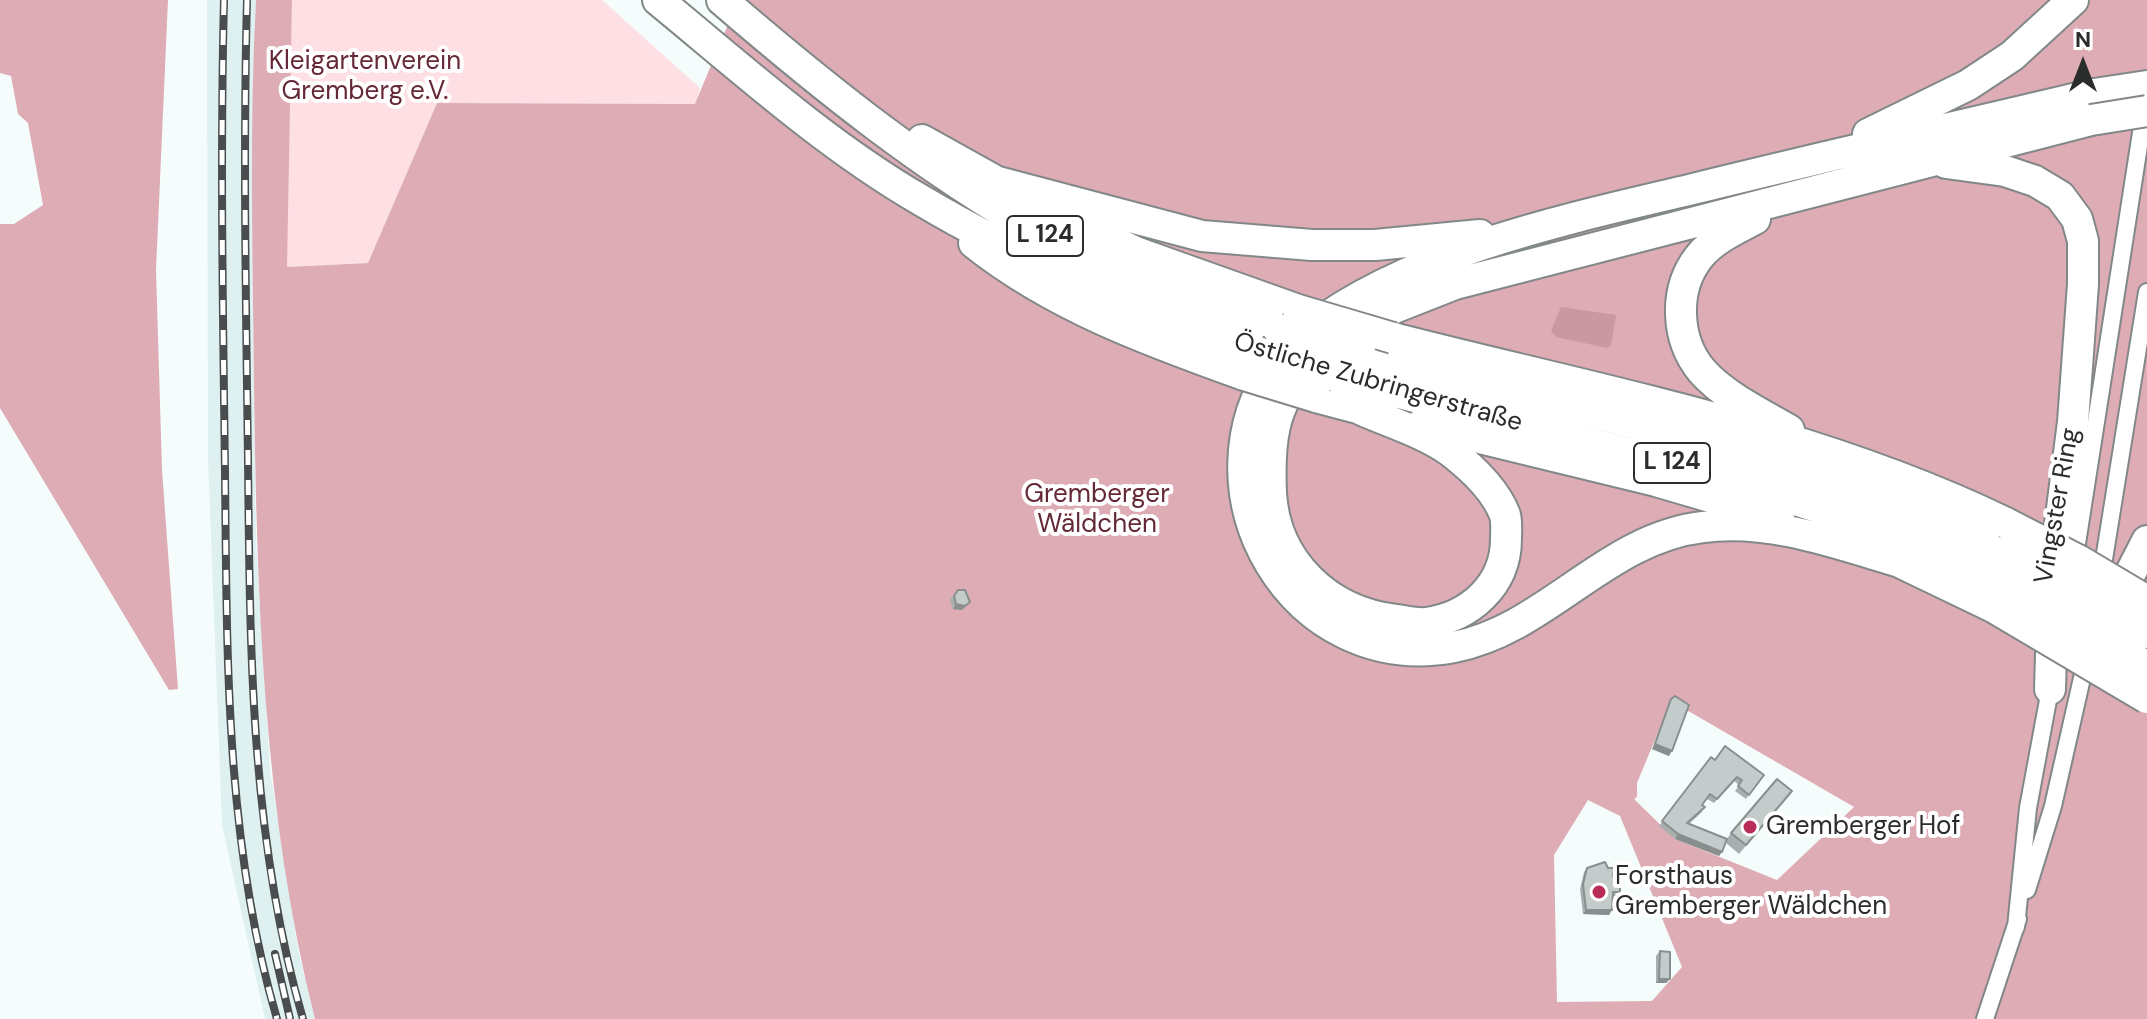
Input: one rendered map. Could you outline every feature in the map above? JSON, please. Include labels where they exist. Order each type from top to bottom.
[{"type":"highway","points":[[658,0],[847,151],[919,199],[1010,272],[1056,297],[1165,347],[1251,363],[1325,386],[1362,410],[1447,449],[1482,479],[1505,516],[1506,552],[1493,586],[1469,609],[1424,623],[1381,618],[1347,606],[1310,584],[1285,549],[1272,510],[1271,442],[1275,417],[1293,383],[1365,324],[1455,284],[1932,161],[2147,89]]},
{"type":"highway","name":"Östliche Zubringerstraße","points":[[722,0],[778,48],[945,177],[1043,235],[1130,276],[1288,320],[1361,355],[1673,434],[1791,468],[1897,506],[2001,566],[2070,618],[2147,667]]},
{"type":"highway","points":[[1812,160],[1968,85],[2012,56],[2073,0]]},
{"type":"highway","points":[[838,94],[1053,213],[1288,320],[1393,338],[1821,449],[1912,482],[2147,698]]},
{"type":"highway","points":[[2147,111],[2093,107],[1812,160],[1538,229],[1424,266],[1365,294],[1312,327],[1289,346],[1270,372],[1244,440],[1246,506],[1259,549],[1292,595],[1335,627],[1378,644],[1415,649],[1454,647],[1507,628],[1545,607],[1576,582],[1625,552],[1701,527],[1782,529],[1910,565],[2001,566],[2078,560],[2147,601]]},
{"type":"highway","points":[[1932,161],[2005,171],[2035,181],[2060,196],[2077,219],[2083,241],[2073,422],[2054,555],[2050,689]]},
{"type":"highway","points":[[998,182],[1202,236],[1307,245],[1375,245],[1538,229]]},
{"type":"highway","points":[[1798,198],[1731,233],[1699,256],[1686,279],[1681,306],[1683,341],[1703,371],[1740,401],[1821,449]]},
{"type":"highway","name":"Östliche Zubringerstraße","points":[[1325,386],[1753,486],[2075,589],[2147,633]]},
{"type":"highway","points":[[1362,410],[1743,505],[1910,565]]},
{"type":"highway","points":[[2093,619],[2127,580],[2147,541]]},
{"type":"street","name":"Vingster Ring","points":[[2016,927],[2028,808],[2084,514],[2147,89]]},
{"type":"street","name":"Vingster Ring","points":[[1985,1019],[2053,806],[2093,619],[2147,292]]},
{"type":"shaded area","points":[[207,0],[256,0],[253,299],[256,539],[270,770],[298,950],[315,1019],[265,1019],[222,825],[208,458]]},
{"type":"shaded area","points":[[1561,307],[1616,315],[1611,346],[1607,348],[1556,337],[1551,331]]},
{"type":"green space","points":[[0,0],[168,0],[156,270],[162,470],[178,689],[169,690],[0,408],[0,224],[14,224],[43,205],[28,123],[18,114],[11,76],[0,73]]},
{"type":"green space","name":"Gremberger Wäldchen","points":[[256,0],[292,0],[287,267],[368,263],[437,103],[695,104],[738,0],[2147,0],[2147,1019],[315,1019],[284,863],[266,705],[261,626],[252,194]],"holes":[[[1671,701],[1854,807],[1777,880],[1675,839],[1634,799],[1637,797],[1637,783]],[[1588,800],[1620,816],[1682,967],[1652,1001],[1557,1002],[1554,855]]]},
{"type":"green space","name":"Kleigartenverein Gremberg e.V.","points":[[292,0],[602,0],[700,88],[696,104],[437,103],[368,263],[286,267]]},
{"type":"building","points":[[958,590],[965,590],[970,602],[965,606],[956,604],[954,596]]},
{"type":"building","points":[[1675,696],[1689,705],[1672,751],[1655,744],[1671,699]]},
{"type":"building","points":[[1725,746],[1764,775],[1749,795],[1738,786],[1742,780],[1737,777],[1717,799],[1710,794],[1702,805],[1705,807],[1687,823],[1727,839],[1722,852],[1678,834],[1662,821],[1711,757],[1715,760]]},
{"type":"building","points":[[1777,779],[1792,791],[1746,845],[1731,833]]},
{"type":"building","name":"Forsthaus Gremberger Wäldchen","points":[[1605,862],[1608,868],[1614,868],[1613,876],[1620,876],[1620,892],[1613,892],[1612,910],[1586,910],[1583,884],[1587,868]]},
{"type":"building","points":[[1660,951],[1670,952],[1670,979],[1659,979]]},
{"type":"railway","points":[[224,0],[222,236],[232,748],[247,885],[277,1019]]},
{"type":"railway","points":[[247,0],[245,230],[252,672],[256,742],[272,881],[303,1019]]},
{"type":"railway","points":[[275,954],[290,1019]]},
{"type":"place","name":"Gremberger Hof","points":[[1750,827]]},
{"type":"place","name":"Forsthaus Gremberger Wäldchen","points":[[1599,892]]}]
